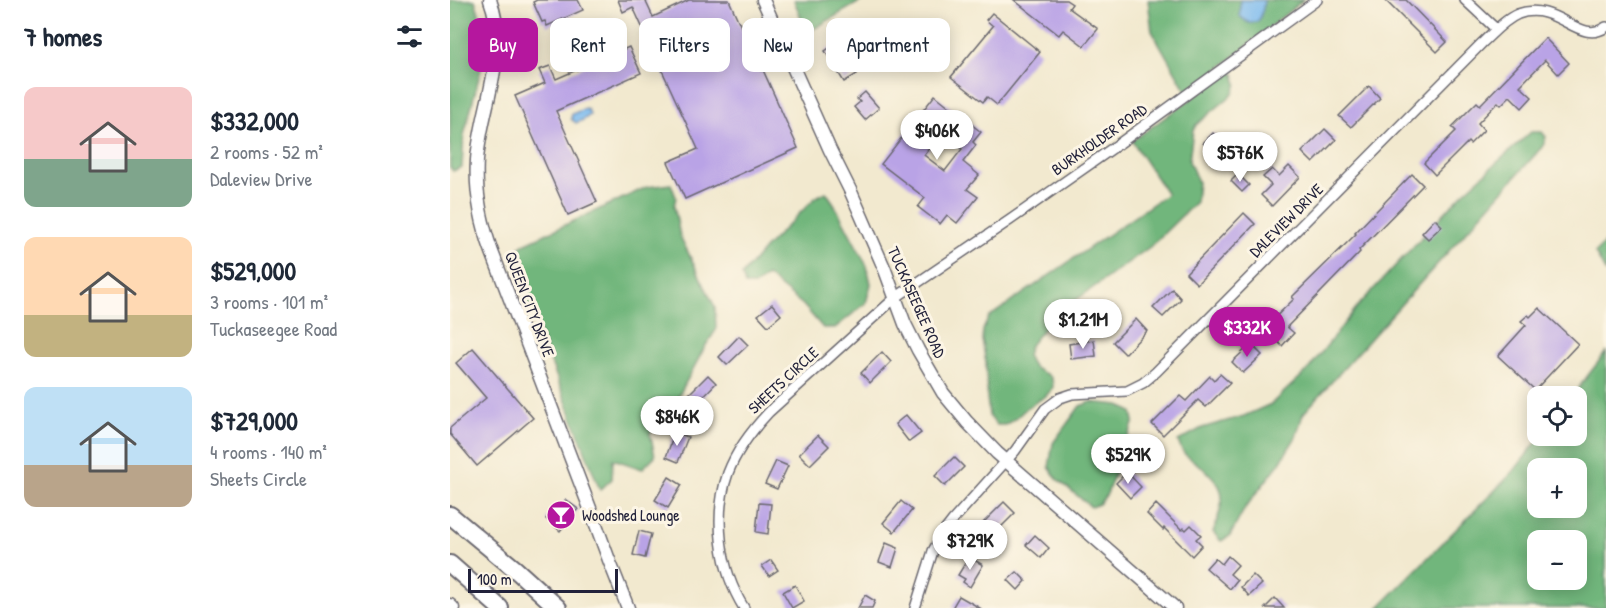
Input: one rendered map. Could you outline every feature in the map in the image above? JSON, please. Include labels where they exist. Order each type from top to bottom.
[{"type":"highway","points":[[450,503],[515,569]]},
{"type":"highway","points":[[450,515],[558,608]]},
{"type":"highway","points":[[450,564],[500,608]]},
{"type":"street","name":"QUEEN CITY DRIVE","points":[[490,0],[496,14],[498,38],[477,160],[477,188],[482,217],[492,252],[628,608]]},
{"type":"street","name":"TUCKASEEGEE ROAD","points":[[763,0],[851,192],[918,350],[943,393],[966,422],[1006,460],[1175,608]]},
{"type":"street","name":"BURKHOLDER ROAD","points":[[895,298],[1112,149],[1317,0]]},
{"type":"street","points":[[1466,0],[1496,29]]},
{"type":"street","name":"DALEVIEW DRIVE","points":[[1006,460],[1045,410],[1060,398],[1072,393],[1127,391],[1143,383],[1156,372],[1506,21],[1520,13],[1541,10],[1557,15],[1588,32],[1606,27]]},
{"type":"street","name":"SHEETS CIRCLE","points":[[744,608],[732,585],[725,564],[720,522],[724,487],[739,449],[769,411],[895,298]]},
{"type":"street","points":[[915,608],[930,559],[943,533],[1006,460]]},
{"type":"green space","points":[[450,0],[475,0],[481,18],[468,18],[468,72],[480,72],[464,135],[462,167],[453,171],[450,167]]},
{"type":"green space","points":[[794,0],[863,0],[832,18],[826,18],[826,22],[814,29],[814,18],[801,18]]},
{"type":"green space","points":[[1148,0],[1303,0],[1188,94],[1152,31]]},
{"type":"green space","points":[[1230,71],[1234,74],[1237,84],[1233,94],[1196,125],[1193,131],[1189,161],[1198,182],[1196,202],[1151,246],[1054,316],[1030,345],[1027,355],[1034,367],[1050,376],[1053,388],[1046,396],[1016,418],[1005,425],[997,425],[989,416],[986,363],[982,340],[983,330],[989,317],[1167,194],[1132,141]]},
{"type":"green space","points":[[1531,132],[1542,132],[1546,137],[1543,146],[1303,414],[1296,437],[1279,464],[1245,508],[1230,536],[1221,541],[1213,532],[1222,500],[1219,485],[1184,453],[1178,441],[1202,428],[1244,416],[1271,404],[1307,371],[1357,307],[1463,193]]},
{"type":"green space","points":[[671,184],[676,197],[674,206],[680,236],[715,307],[716,330],[678,397],[650,433],[655,456],[642,469],[613,459],[612,479],[600,490],[513,264],[515,252],[524,244],[647,187]]},
{"type":"green space","points":[[826,192],[867,266],[871,284],[866,303],[835,328],[823,328],[803,305],[767,276],[755,285],[745,285],[742,275],[764,249],[816,197]]},
{"type":"green space","points":[[1606,242],[1606,273],[1595,253]]},
{"type":"green space","points":[[1606,352],[1606,608],[1378,608],[1513,472],[1533,446],[1587,446],[1587,386],[1580,386]]},
{"type":"green space","points":[[1091,402],[1119,405],[1132,412],[1134,421],[1107,494],[1099,504],[1091,507],[1057,479],[1049,467],[1053,443],[1080,406]]},
{"type":"water","points":[[1240,0],[1264,0],[1259,20],[1249,23],[1240,16]]},
{"type":"water","points":[[584,109],[588,110],[590,115],[576,123],[571,119],[572,114]]},
{"type":"building","points":[[537,0],[578,0],[583,10],[565,18],[550,18],[550,25],[547,26],[545,21],[542,22],[533,2]]},
{"type":"building","points":[[618,0],[649,0],[646,2],[653,17],[689,0],[729,0],[742,29],[742,72],[764,72],[798,148],[685,199],[668,162],[698,149],[663,72],[730,72],[730,18],[639,18],[639,20],[633,7],[623,12]]},
{"type":"building","points":[[1014,0],[1066,0],[1072,4],[1069,8],[1098,29],[1084,46],[1063,30],[1059,35]]},
{"type":"building","points":[[1385,0],[1406,0],[1447,42],[1437,52]]},
{"type":"building","points":[[992,13],[1040,52],[997,105],[987,97],[983,102],[951,77],[993,26],[986,20]]},
{"type":"building","points":[[1545,38],[1569,63],[1558,74],[1545,60],[1520,86],[1532,97],[1522,108],[1510,96],[1501,105],[1498,102],[1478,123],[1484,130],[1470,144],[1468,142],[1435,175],[1424,163],[1456,131],[1452,127],[1477,102],[1480,105]]},
{"type":"building","points":[[629,47],[641,73],[556,111],[597,202],[568,215],[515,96],[545,83],[539,70],[550,66],[550,72],[553,72],[556,79],[572,72],[627,72],[627,48]]},
{"type":"building","points":[[838,72],[856,72],[857,74],[844,82]]},
{"type":"building","points":[[1369,86],[1380,98],[1351,127],[1339,116]]},
{"type":"building","points":[[865,92],[879,108],[865,120],[854,107],[860,102],[857,99]]},
{"type":"building","points":[[935,95],[981,132],[973,142],[976,145],[963,162],[979,175],[967,189],[978,197],[957,223],[947,215],[940,224],[918,207],[925,198],[881,164]],"holes":[[[941,133],[962,149],[945,171],[924,155]]]},
{"type":"building","points":[[1325,129],[1336,140],[1313,163],[1302,152]]},
{"type":"building","points":[[1213,133],[1228,148],[1218,158],[1203,143]]},
{"type":"building","points":[[1289,166],[1300,177],[1272,206],[1261,195],[1271,185],[1263,177],[1272,169],[1279,176]]},
{"type":"building","points":[[1238,174],[1249,185],[1242,192],[1231,181]]},
{"type":"building","points":[[1412,174],[1423,185],[1287,327],[1294,333],[1282,346],[1264,328]]},
{"type":"building","points":[[1244,213],[1255,224],[1197,284],[1186,273]]},
{"type":"building","points":[[1435,219],[1442,226],[1428,239],[1422,233]]},
{"type":"building","points":[[1172,289],[1181,299],[1163,317],[1153,308]]},
{"type":"building","points":[[772,304],[781,315],[768,326],[758,315]]},
{"type":"building","points":[[1539,308],[1578,344],[1539,386],[1531,386],[1498,356],[1526,325],[1521,321],[1528,315],[1530,317]]},
{"type":"building","points":[[1136,319],[1147,331],[1125,354],[1113,342]]},
{"type":"building","points":[[739,336],[748,345],[727,365],[719,357]]},
{"type":"building","points":[[1094,340],[1096,356],[1071,359],[1069,344]]},
{"type":"building","points":[[1251,344],[1262,355],[1243,373],[1232,362]]},
{"type":"building","points":[[473,348],[533,418],[477,466],[450,434],[450,428],[486,398],[456,363]]},
{"type":"building","points":[[882,352],[891,362],[870,383],[861,373]]},
{"type":"building","points":[[1220,374],[1230,383],[1206,407],[1198,400],[1163,435],[1152,424],[1180,396],[1186,401],[1210,376],[1214,380]]},
{"type":"building","points":[[708,375],[716,383],[696,404],[688,395]]},
{"type":"building","points":[[906,415],[921,433],[909,442],[895,424]]},
{"type":"building","points":[[675,432],[688,437],[678,462],[666,457]]},
{"type":"building","points":[[818,435],[829,446],[810,465],[799,454]]},
{"type":"building","points":[[954,457],[964,467],[945,486],[935,476]]},
{"type":"building","points":[[776,461],[788,466],[777,489],[765,484]]},
{"type":"building","points":[[1127,472],[1141,487],[1130,498],[1116,483]]},
{"type":"building","points":[[669,477],[682,485],[668,508],[655,500]]},
{"type":"building","name":"Woodshed Lounge","points":[[566,500],[578,509],[560,531],[546,519]]},
{"type":"building","points":[[901,501],[912,510],[894,532],[883,523]]},
{"type":"building","points":[[1004,502],[1015,513],[994,534],[983,523]]},
{"type":"building","points":[[759,503],[771,504],[768,534],[756,532]]},
{"type":"building","points":[[1156,504],[1182,530],[1184,528],[1186,530],[1191,525],[1201,535],[1196,539],[1202,545],[1192,556],[1147,514]]},
{"type":"building","points":[[639,531],[651,534],[645,558],[633,555]]},
{"type":"building","points":[[1035,535],[1049,548],[1041,558],[1026,545]]},
{"type":"building","points":[[886,543],[898,548],[892,567],[879,562]]},
{"type":"building","points":[[1228,556],[1238,565],[1230,574],[1237,580],[1230,589],[1206,568],[1215,558],[1222,564]]},
{"type":"building","points":[[969,557],[983,565],[970,587],[963,582],[965,579],[958,575]]},
{"type":"building","points":[[771,560],[778,570],[769,576],[762,566]]},
{"type":"building","points":[[1017,572],[1026,581],[1018,590],[1008,580]]},
{"type":"building","points":[[1253,575],[1262,584],[1249,596],[1241,587]]},
{"type":"building","points":[[795,585],[804,601],[792,608],[783,592]]},
{"type":"building","points":[[865,595],[875,601],[872,608],[858,608]]},
{"type":"building","points":[[959,596],[980,608],[952,608]]},
{"type":"building","points":[[1275,598],[1284,608],[1265,608]]},
{"type":"place","name":"Woodshed Lounge","points":[[561,515]]}]
